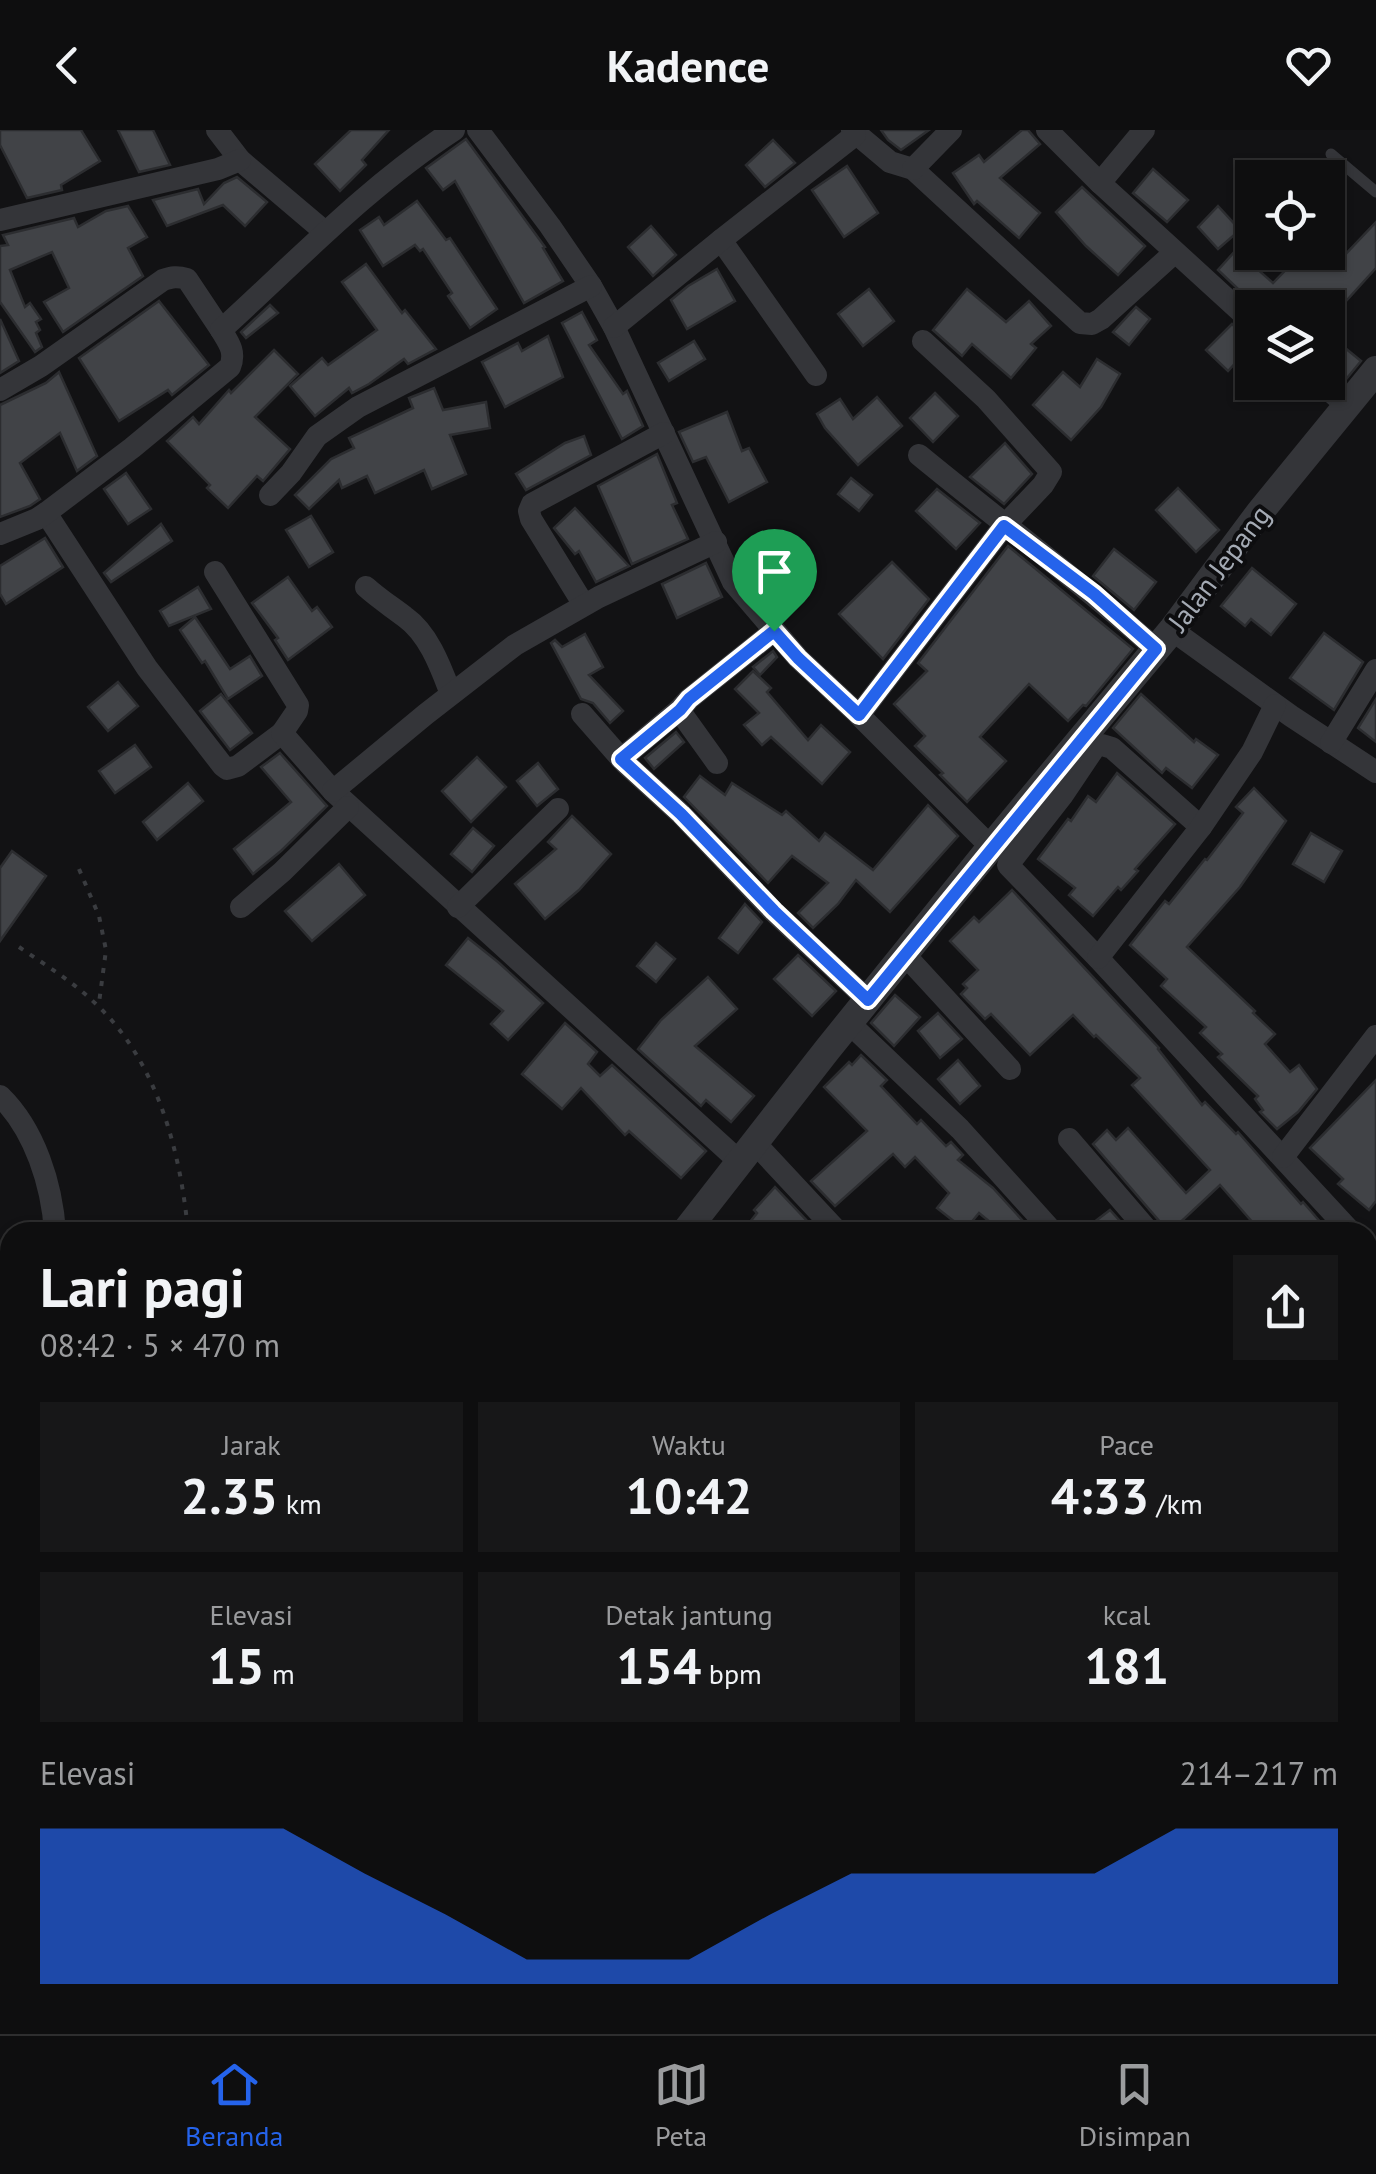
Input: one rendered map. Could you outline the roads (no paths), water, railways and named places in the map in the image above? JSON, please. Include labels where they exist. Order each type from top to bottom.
[{"type":"street","points":[[217,130],[240,160],[325,232]]},
{"type":"street","points":[[221,330],[426,137],[454,130]]},
{"type":"street","points":[[478,130],[591,286],[614,327],[733,582],[798,658],[992,847]]},
{"type":"street","points":[[913,169],[951,130]]},
{"type":"street","points":[[1047,130],[1235,307]]},
{"type":"street","points":[[1100,183],[1144,130]]},
{"type":"street","points":[[614,327],[854,132],[890,162],[913,169],[1080,323],[1092,324],[1101,319],[1174,252]]},
{"type":"street","points":[[0,220],[218,169],[240,160]]},
{"type":"street","points":[[721,240],[816,375]]},
{"type":"street","points":[[0,390],[41,366],[163,280],[177,276],[187,279],[234,357],[230,367],[145,438],[46,513],[0,534]]},
{"type":"street","points":[[270,496],[316,436],[358,407],[591,286]]},
{"type":"street","points":[[859,715],[1004,526],[1044,485],[1051,472],[986,399],[923,341]]},
{"type":"street","name":"Jalan Jepang","points":[[694,1222],[849,1023],[1164,640],[1260,512],[1376,370]]},
{"type":"street","points":[[1340,400],[1347,406]]},
{"type":"street","points":[[584,606],[530,519],[529,510],[532,504],[664,433]]},
{"type":"street","points":[[919,455],[1094,594],[1376,772]]},
{"type":"street","points":[[46,513],[147,668],[228,769],[238,766],[282,733],[298,705],[215,572]]},
{"type":"street","points":[[241,907],[282,872],[340,799],[452,694],[515,645],[584,606],[716,542]]},
{"type":"street","points":[[366,587],[420,631],[452,694]]},
{"type":"street","points":[[621,759],[774,631]]},
{"type":"street","points":[[1332,744],[1376,670]]},
{"type":"street","points":[[680,710],[717,763]]},
{"type":"street","points":[[1098,958],[1202,827],[1283,710]]},
{"type":"street","points":[[582,714],[621,759],[868,1000]]},
{"type":"street","points":[[282,733],[340,799],[458,907],[826,1222]]},
{"type":"street","points":[[1202,827],[1112,748],[1102,744],[1095,747],[1008,865],[1342,1222]]},
{"type":"street","points":[[458,907],[558,809]]},
{"type":"street","points":[[905,955],[1010,1069]]},
{"type":"street","points":[[849,1023],[960,1129],[1044,1222]]},
{"type":"street","points":[[1282,1157],[1376,1036]]},
{"type":"street","points":[[0,1096],[31,1138],[46,1177],[53,1222]]},
{"type":"street","points":[[1069,1139],[1140,1222]]},
{"type":"lane","points":[[1331,154],[1376,192]]}]
